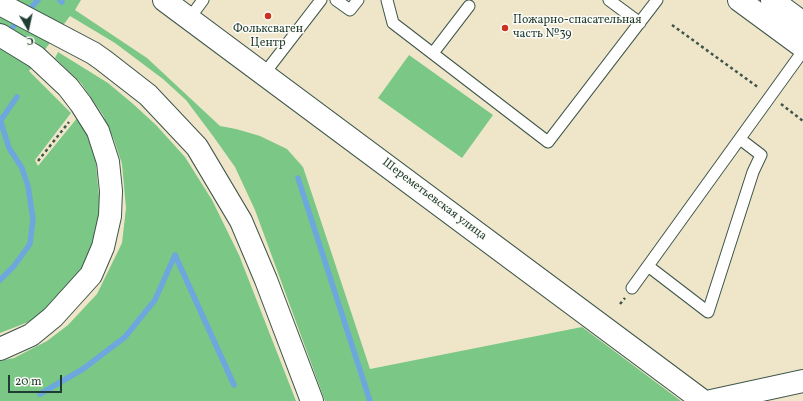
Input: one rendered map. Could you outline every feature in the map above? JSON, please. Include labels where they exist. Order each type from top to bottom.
[{"type":"main road","name":"Шереметьевская улица","points":[[164,0],[703,401]]},
{"type":"main road","points":[[739,0],[803,47]]},
{"type":"main road","points":[[776,2],[803,23]]},
{"type":"main road","points":[[0,4],[93,53],[148,96],[197,147],[242,221],[312,401]]},
{"type":"main road","points":[[0,35],[36,57],[68,88],[98,132],[108,162],[111,191],[110,216],[103,247],[91,275],[53,317],[31,335],[0,349]]},
{"type":"main road","points":[[711,401],[803,381]]},
{"type":"lane","points":[[189,19],[203,0]]},
{"type":"lane","points":[[264,74],[321,0]]},
{"type":"lane","points":[[336,0],[350,10],[358,0]]},
{"type":"lane","points":[[387,0],[393,23],[548,142],[657,0]]},
{"type":"lane","points":[[609,0],[640,23]]},
{"type":"lane","points":[[433,53],[469,6]]},
{"type":"lane","points":[[632,288],[803,51]]},
{"type":"lane","points":[[648,266],[708,312],[753,172],[761,155],[740,139]]},
{"type":"path","points":[[672,25],[803,121]]},
{"type":"path","points":[[38,161],[71,120]]},
{"type":"green space","points":[[0,0],[81,0],[75,10],[147,58],[220,126],[260,136],[287,149],[303,167],[370,369],[582,327],[681,401],[325,401],[255,210],[235,167],[186,100],[163,79],[115,43],[70,16],[29,71],[71,113],[35,160],[38,166],[78,117],[87,134],[95,155],[100,207],[97,228],[86,265],[53,306],[31,321],[0,333]]},
{"type":"green space","points":[[58,52],[108,83],[156,125],[185,157],[212,200],[239,255],[296,401],[0,401],[0,361],[14,358],[47,341],[68,325],[97,294],[122,243],[126,208],[122,164],[114,140],[103,115],[81,83],[55,58]]},
{"type":"green space","points":[[409,55],[493,115],[462,158],[378,98]]},
{"type":"waterway","points":[[26,13],[38,0]]},
{"type":"waterway","points":[[7,34],[20,19]]},
{"type":"waterway","points":[[1,120],[17,97]]},
{"type":"waterway","points":[[0,119],[9,148],[22,168],[28,186],[33,219],[30,244],[14,266],[0,280]]},
{"type":"waterway","points":[[298,178],[370,401]]},
{"type":"waterway","points":[[40,394],[83,369],[125,337],[155,300],[175,255],[234,385]]},
{"type":"place","name":"Фольксваген Центр","points":[[268,16]]},
{"type":"place","name":"Пожарно-спасательная часть №39","points":[[505,28]]}]
